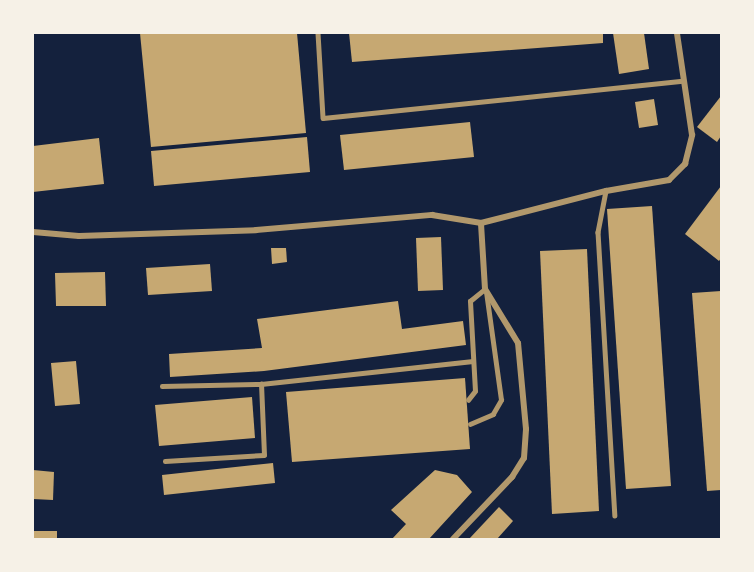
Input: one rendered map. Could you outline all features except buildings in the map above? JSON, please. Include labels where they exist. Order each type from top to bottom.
[{"type":"street","points":[[33,232],[79,236],[256,230],[432,215],[481,223],[606,191],[669,180],[685,164],[692,135],[682,81],[677,33]]},
{"type":"street","points":[[453,539],[512,477],[524,458],[526,429],[518,344],[485,289],[481,223]]},
{"type":"lane","points":[[318,33],[324,118],[682,81]]},
{"type":"lane","points":[[606,191],[598,232],[615,515]]},
{"type":"lane","points":[[468,400],[475,392],[470,301],[485,289]]},
{"type":"lane","points":[[470,424],[493,414],[501,400],[485,289]]},
{"type":"lane","points":[[162,386],[261,384],[473,360]]},
{"type":"lane","points":[[165,461],[264,455],[261,384]]}]
